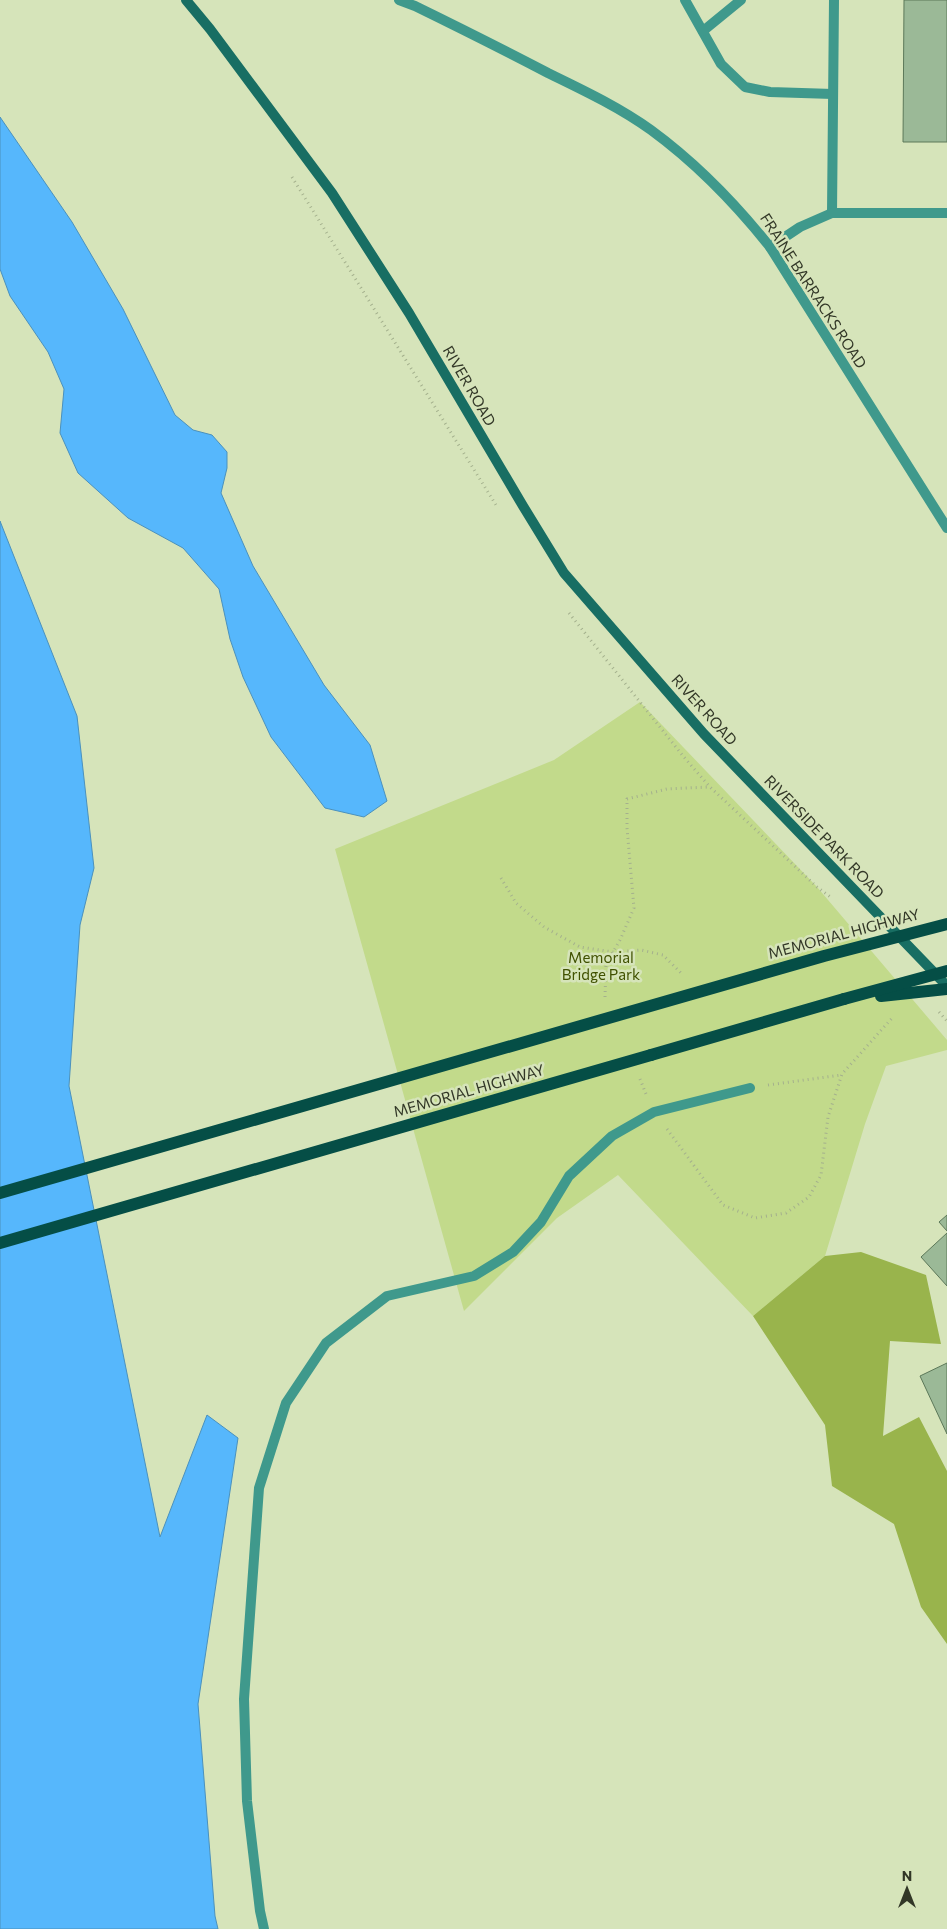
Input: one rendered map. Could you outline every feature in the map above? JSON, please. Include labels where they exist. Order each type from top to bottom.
[{"type":"main road","name":"RIVER ROAD","points":[[186,0],[210,29],[332,192],[409,313],[522,506],[564,573],[741,774]]},
{"type":"main road","name":"RIVERSIDE PARK ROAD","points":[[741,774],[947,988]]},
{"type":"main road","points":[[934,927],[947,920]]},
{"type":"main road","name":"MEMORIAL HIGHWAY","points":[[0,1193],[824,956],[947,924]]},
{"type":"main road","name":"MEMORIAL HIGHWAY","points":[[0,1242],[947,971]]},
{"type":"main road","points":[[844,999],[947,988]]},
{"type":"street","name":"FRAINE BARRACKS ROAD","points":[[399,0],[415,6],[592,94],[650,130],[701,171],[725,194],[770,247],[947,528]]},
{"type":"street","points":[[685,0],[721,64],[745,87],[770,92],[833,94]]},
{"type":"street","points":[[703,31],[741,0]]},
{"type":"street","points":[[832,213],[834,0]]},
{"type":"street","points":[[770,247],[800,227],[832,213],[947,213]]},
{"type":"street","points":[[264,1929],[260,1911],[247,1801],[244,1700],[259,1488],[286,1403],[326,1343],[387,1296],[474,1276],[514,1252],[541,1222],[569,1176],[612,1136],[654,1112],[750,1088]]},
{"type":"path","points":[[501,878],[516,903],[544,927],[580,947],[613,952],[641,950],[663,955],[684,976]]},
{"type":"path","points":[[750,1088],[842,1074]]},
{"type":"green space","name":"Memorial Bridge Park","points":[[640,702],[817,887],[947,1040],[947,1050],[886,1066],[865,1124],[825,1256],[753,1316],[618,1175],[557,1218],[464,1311],[335,849],[554,760]]},
{"type":"green space","points":[[861,1252],[926,1275],[941,1344],[890,1341],[883,1436],[919,1417],[947,1471],[947,1644],[921,1607],[894,1524],[832,1486],[825,1425],[753,1316],[825,1256]]},
{"type":"water","points":[[0,117],[72,222],[123,309],[175,415],[193,430],[212,435],[227,452],[227,468],[221,493],[253,566],[324,685],[370,745],[387,801],[364,817],[325,808],[271,737],[243,677],[230,639],[219,589],[183,548],[128,518],[78,473],[60,433],[64,389],[48,352],[10,296],[0,269]]},
{"type":"water","points":[[0,521],[77,716],[94,868],[80,925],[69,1086],[160,1537],[207,1415],[238,1438],[198,1704],[215,1916],[218,1929],[0,1929]]},
{"type":"building","points":[[904,0],[947,0],[947,142],[903,142]]},
{"type":"building","points":[[947,1215],[947,1231],[939,1222]]},
{"type":"building","points":[[947,1233],[947,1286],[921,1257]]},
{"type":"building","points":[[947,1363],[947,1434],[920,1376]]}]
